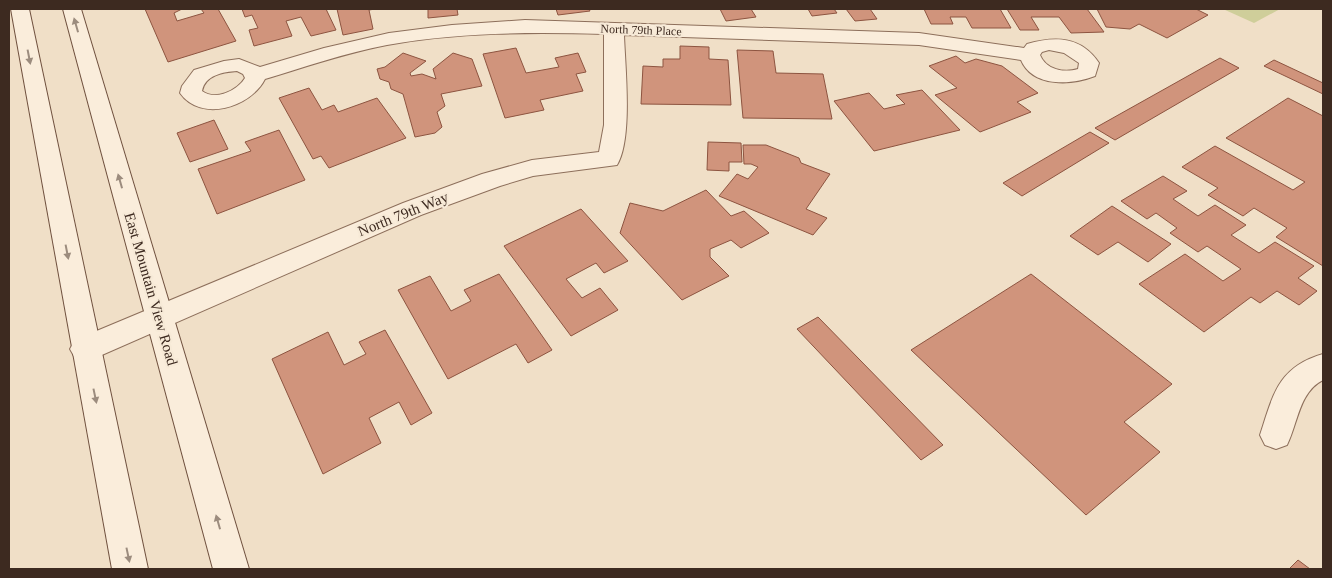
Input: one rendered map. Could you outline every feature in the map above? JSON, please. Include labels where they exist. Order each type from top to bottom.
[{"type":"street","points":[[20,9],[85,348],[130,569]]},
{"type":"street","name":"East Mountain View Road","points":[[72,9],[231,569]]},
{"type":"street","name":"North 79th Place","points":[[256,75],[327,54],[406,36],[476,28],[525,26],[919,39],[1030,55]]},
{"type":"street","name":"North 79th Way","points":[[85,348],[412,208],[491,180],[532,168],[609,159],[615,125],[614,30]]},
{"type":"street","points":[[1276,435],[1287,400],[1297,381],[1317,368],[1323,367]]},
{"type":"shaded area","points":[[1223,9],[1280,9],[1254,23]]},
{"type":"building","points":[[145,9],[182,9],[174,13],[177,21],[204,13],[201,9],[218,9],[236,41],[168,62]]},
{"type":"building","points":[[242,9],[326,9],[336,30],[311,36],[301,17],[286,21],[292,36],[254,46],[249,30],[258,28],[252,15],[245,17]]},
{"type":"building","points":[[337,9],[375,9],[369,10],[373,29],[343,35]]},
{"type":"building","points":[[428,9],[457,9],[458,15],[428,18]]},
{"type":"building","points":[[556,9],[589,9],[590,11],[558,15]]},
{"type":"building","points":[[720,9],[751,9],[756,17],[726,21]]},
{"type":"building","points":[[808,9],[834,9],[837,13],[812,16]]},
{"type":"building","points":[[846,9],[870,9],[877,19],[855,21]]},
{"type":"building","points":[[924,9],[1000,9],[1011,28],[972,28],[966,17],[950,17],[953,24],[931,24]]},
{"type":"building","points":[[1007,9],[1087,9],[1104,32],[1071,33],[1059,17],[1031,17],[1039,30],[1020,30]]},
{"type":"building","points":[[1097,9],[1196,9],[1208,15],[1167,38],[1139,24],[1130,29],[1106,27]]},
{"type":"building","points":[[680,46],[709,47],[709,59],[728,60],[731,105],[641,104],[643,66],[663,67],[663,59],[680,59]]},
{"type":"building","points":[[516,48],[526,73],[559,67],[555,58],[578,53],[586,72],[576,74],[583,91],[540,100],[544,110],[505,118],[483,54]]},
{"type":"building","points":[[737,50],[773,51],[776,73],[823,74],[832,119],[743,118]]},
{"type":"building","points":[[403,53],[426,61],[410,73],[411,76],[422,74],[436,79],[433,69],[453,53],[472,59],[482,86],[441,94],[445,106],[437,112],[442,127],[435,133],[415,137],[403,94],[391,89],[389,82],[380,79],[377,69],[385,67]]},
{"type":"building","points":[[956,56],[965,63],[976,59],[1002,66],[1038,93],[1017,102],[1031,112],[980,132],[935,95],[957,88],[929,66]]},
{"type":"building","points":[[1220,58],[1239,68],[1115,140],[1095,128]]},
{"type":"building","points":[[1274,60],[1323,83],[1323,94],[1264,66]]},
{"type":"building","points":[[309,88],[322,110],[334,105],[338,112],[377,98],[406,138],[329,168],[321,156],[313,159],[279,98]]},
{"type":"building","points":[[922,90],[960,130],[874,151],[834,101],[869,93],[884,109],[905,104],[896,95]]},
{"type":"building","points":[[1288,98],[1323,116],[1323,266],[1276,237],[1287,228],[1254,208],[1243,216],[1208,195],[1218,188],[1182,167],[1215,146],[1293,190],[1305,182],[1226,138]]},
{"type":"building","points":[[214,120],[228,149],[190,162],[177,133]]},
{"type":"building","points":[[279,130],[305,180],[217,214],[198,169],[251,151],[245,142]]},
{"type":"building","points":[[1090,132],[1109,143],[1022,196],[1003,183]]},
{"type":"building","points":[[708,142],[741,143],[742,162],[729,162],[729,171],[707,170]]},
{"type":"building","points":[[743,145],[766,145],[799,158],[801,163],[830,174],[806,209],[827,218],[813,235],[719,196],[737,174],[748,179],[758,167],[744,164]]},
{"type":"building","points":[[1163,176],[1187,191],[1173,199],[1198,216],[1215,205],[1246,225],[1231,235],[1259,253],[1275,242],[1314,266],[1298,278],[1317,291],[1299,305],[1277,291],[1260,303],[1251,297],[1204,332],[1139,284],[1185,254],[1223,281],[1241,269],[1207,246],[1198,252],[1170,233],[1177,228],[1156,213],[1147,219],[1121,201]]},
{"type":"building","points":[[706,190],[731,216],[744,211],[769,233],[741,248],[731,240],[710,249],[710,257],[729,276],[682,300],[620,233],[630,203],[663,211]]},
{"type":"building","points":[[1112,206],[1171,244],[1148,262],[1118,242],[1098,255],[1070,236]]},
{"type":"building","points":[[581,209],[628,261],[604,273],[596,263],[566,279],[582,298],[600,288],[618,310],[571,336],[504,246]]},
{"type":"building","points":[[499,274],[552,350],[528,363],[516,344],[448,379],[398,290],[430,276],[451,311],[471,301],[464,290]]},
{"type":"building","points":[[1031,274],[1172,384],[1124,422],[1160,452],[1086,515],[911,350]]},
{"type":"building","points":[[818,317],[943,445],[921,460],[797,329]]},
{"type":"building","points":[[385,330],[432,413],[411,425],[399,402],[369,418],[381,443],[323,474],[272,359],[328,332],[344,365],[366,354],[359,342]]},
{"type":"building","points":[[1298,560],[1310,569],[1289,569]]}]
